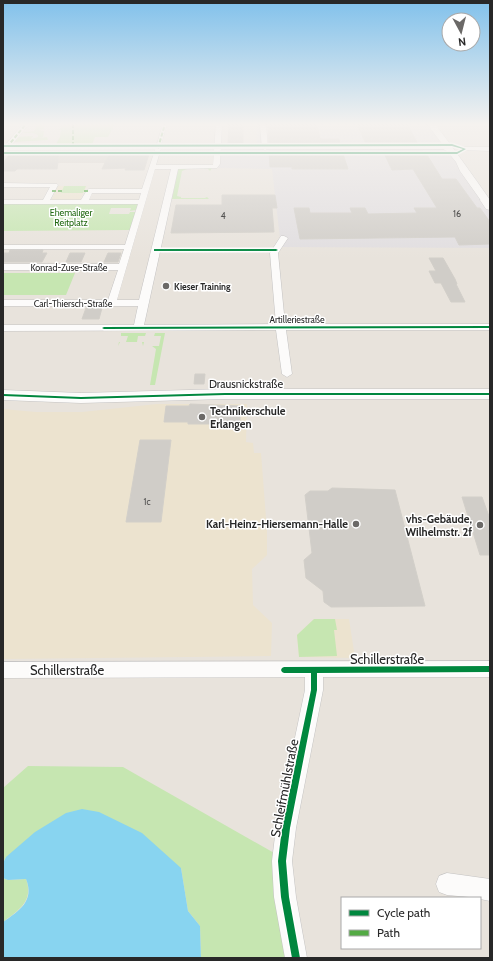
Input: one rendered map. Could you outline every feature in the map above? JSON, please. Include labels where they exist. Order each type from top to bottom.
[{"type":"main road","name":"Drausnickstraße","points":[[3,395],[81,398],[212,394],[490,394]]},
{"type":"street","name":"Konrad-Zuse-Straße","points":[[112,303],[152,169]]},
{"type":"street","points":[[138,328],[175,169]]},
{"type":"street","points":[[461,169],[464,171],[488,203]]},
{"type":"street","points":[[3,185],[55,185],[45,202]]},
{"type":"street","points":[[52,191],[62,191]]},
{"type":"street","points":[[84,202],[86,191],[146,191]]},
{"type":"street","points":[[3,202],[142,202]]},
{"type":"street","points":[[284,238],[274,253],[287,374]]},
{"type":"street","points":[[3,247],[20,257],[3,267]]},
{"type":"street","name":"Konrad-Zuse-Straße","points":[[20,257],[129,247]]},
{"type":"street","name":"Konrad-Zuse-Straße","points":[[20,257],[123,266]]},
{"type":"street","name":"Carl-Thiersch-Straße","points":[[3,303],[144,303]]},
{"type":"street","name":"Artilleriestraße","points":[[3,328],[490,327]]},
{"type":"street","name":"Schillerstraße","points":[[3,670],[490,669]]},
{"type":"street","name":"Schleifmühlstraße","points":[[296,958],[285,897],[282,861],[286,828],[313,696],[314,670]]},
{"type":"street","points":[[447,884],[490,890]]},
{"type":"shaded area","points":[[263,169],[468,169],[490,199],[490,248],[281,247],[272,169]]},
{"type":"shaded area","points":[[58,186],[87,186],[80,200],[51,201]]},
{"type":"shaded area","points":[[157,404],[247,404],[246,442],[253,443],[254,453],[261,453],[267,531],[267,555],[252,569],[253,605],[272,623],[271,656],[3,659],[3,409],[36,412],[82,412]]},
{"type":"shaded area","points":[[314,619],[349,619],[355,658],[299,657],[297,635]]},
{"type":"green space","points":[[178,169],[211,169],[210,171],[208,169],[187,169],[182,171],[177,196],[181,198],[207,197],[209,199],[172,199]]},
{"type":"green space","points":[[64,186],[86,186],[83,193],[61,193]]},
{"type":"green space","name":"Ehemaliger Reitplatz","points":[[3,203],[139,205],[136,210],[130,211],[131,208],[111,208],[109,214],[129,214],[130,212],[136,212],[130,230],[3,231]]},
{"type":"green space","points":[[3,273],[75,273],[66,295],[3,295]]},
{"type":"green space","points":[[121,333],[146,333],[145,336],[138,336],[137,342],[126,342],[128,336],[121,336]]},
{"type":"green space","points":[[155,333],[165,333],[155,385],[150,385],[156,349],[152,346],[159,346],[161,336],[154,336]]},
{"type":"green space","points":[[314,619],[335,619],[337,630],[334,630],[337,656],[299,657],[297,635]]},
{"type":"green space","points":[[28,766],[123,767],[276,854],[292,958],[201,958],[200,926],[188,911],[181,868],[6,857],[3,863],[3,788]]},
{"type":"green space","points":[[3,878],[8,880],[26,879],[28,893],[24,904],[3,922]]},
{"type":"water","points":[[82,809],[99,812],[142,833],[181,868],[188,911],[200,926],[201,958],[3,958],[3,922],[15,914],[24,905],[28,893],[26,879],[8,880],[3,878],[3,863],[6,857],[35,832],[66,813]]},
{"type":"building","points":[[3,169],[57,169],[17,169],[15,171],[3,171]]},
{"type":"building","points":[[126,169],[144,169],[144,170],[125,170]]},
{"type":"building","points":[[391,169],[436,169],[442,179],[456,179],[477,208],[480,208],[490,222],[490,244],[459,245],[455,237],[300,239],[294,208],[309,208],[310,213],[352,213],[350,208],[365,208],[368,214],[417,213],[414,208],[437,208],[413,169]]},
{"type":"building","points":[[222,195],[275,195],[277,208],[272,208],[274,232],[171,233],[176,205],[222,205]]},
{"type":"building","points":[[10,250],[43,250],[42,253],[47,253],[42,262],[3,262],[3,253],[9,253]]},
{"type":"building","points":[[70,253],[85,253],[81,262],[66,262]]},
{"type":"building","points":[[108,253],[121,253],[118,262],[104,262]]},
{"type":"building","points":[[429,258],[443,258],[455,279],[465,302],[451,302],[441,283],[435,283],[429,271],[436,271]]},
{"type":"building","points":[[86,308],[102,308],[99,319],[82,319]]},
{"type":"building","points":[[195,374],[205,374],[204,384],[194,384]]},
{"type":"building","name":"Technikerschule Erlangen","points":[[190,404],[240,406],[240,422],[188,424],[188,422],[164,422],[166,406],[189,406]]},
{"type":"building","points":[[140,440],[171,440],[161,522],[126,522]]},
{"type":"building","name":"Karl-Heinz-Hiersemann-Halle","points":[[332,488],[395,490],[425,606],[331,607],[324,602],[323,591],[306,578],[304,560],[312,553],[305,495],[310,491],[328,491]]},
{"type":"building","name":"vhs-Gebäude, Wilhelmstr. 2f","points":[[462,497],[482,497],[490,519],[490,555],[480,555]]},
{"type":"marked path","points":[[52,191],[62,191]]},
{"type":"marked path","points":[[84,191],[89,191]]},
{"type":"cycle path","points":[[155,250],[276,250]]},
{"type":"cycle path","points":[[104,328],[490,327]]},
{"type":"cycle path","points":[[3,395],[81,398],[225,394],[490,394]]},
{"type":"cycle path","points":[[284,670],[490,669]]},
{"type":"cycle path","points":[[296,958],[285,897],[282,861],[286,828],[314,690],[314,670]]},
{"type":"place","name":"Kieser Training","points":[[166,286]]},
{"type":"place","name":"Technikerschule Erlangen","points":[[202,417]]},
{"type":"place","name":"Karl-Heinz-Hiersemann-Halle","points":[[356,524]]},
{"type":"place","name":"vhs-Gebäude, Wilhelmstr. 2f","points":[[480,525]]}]
